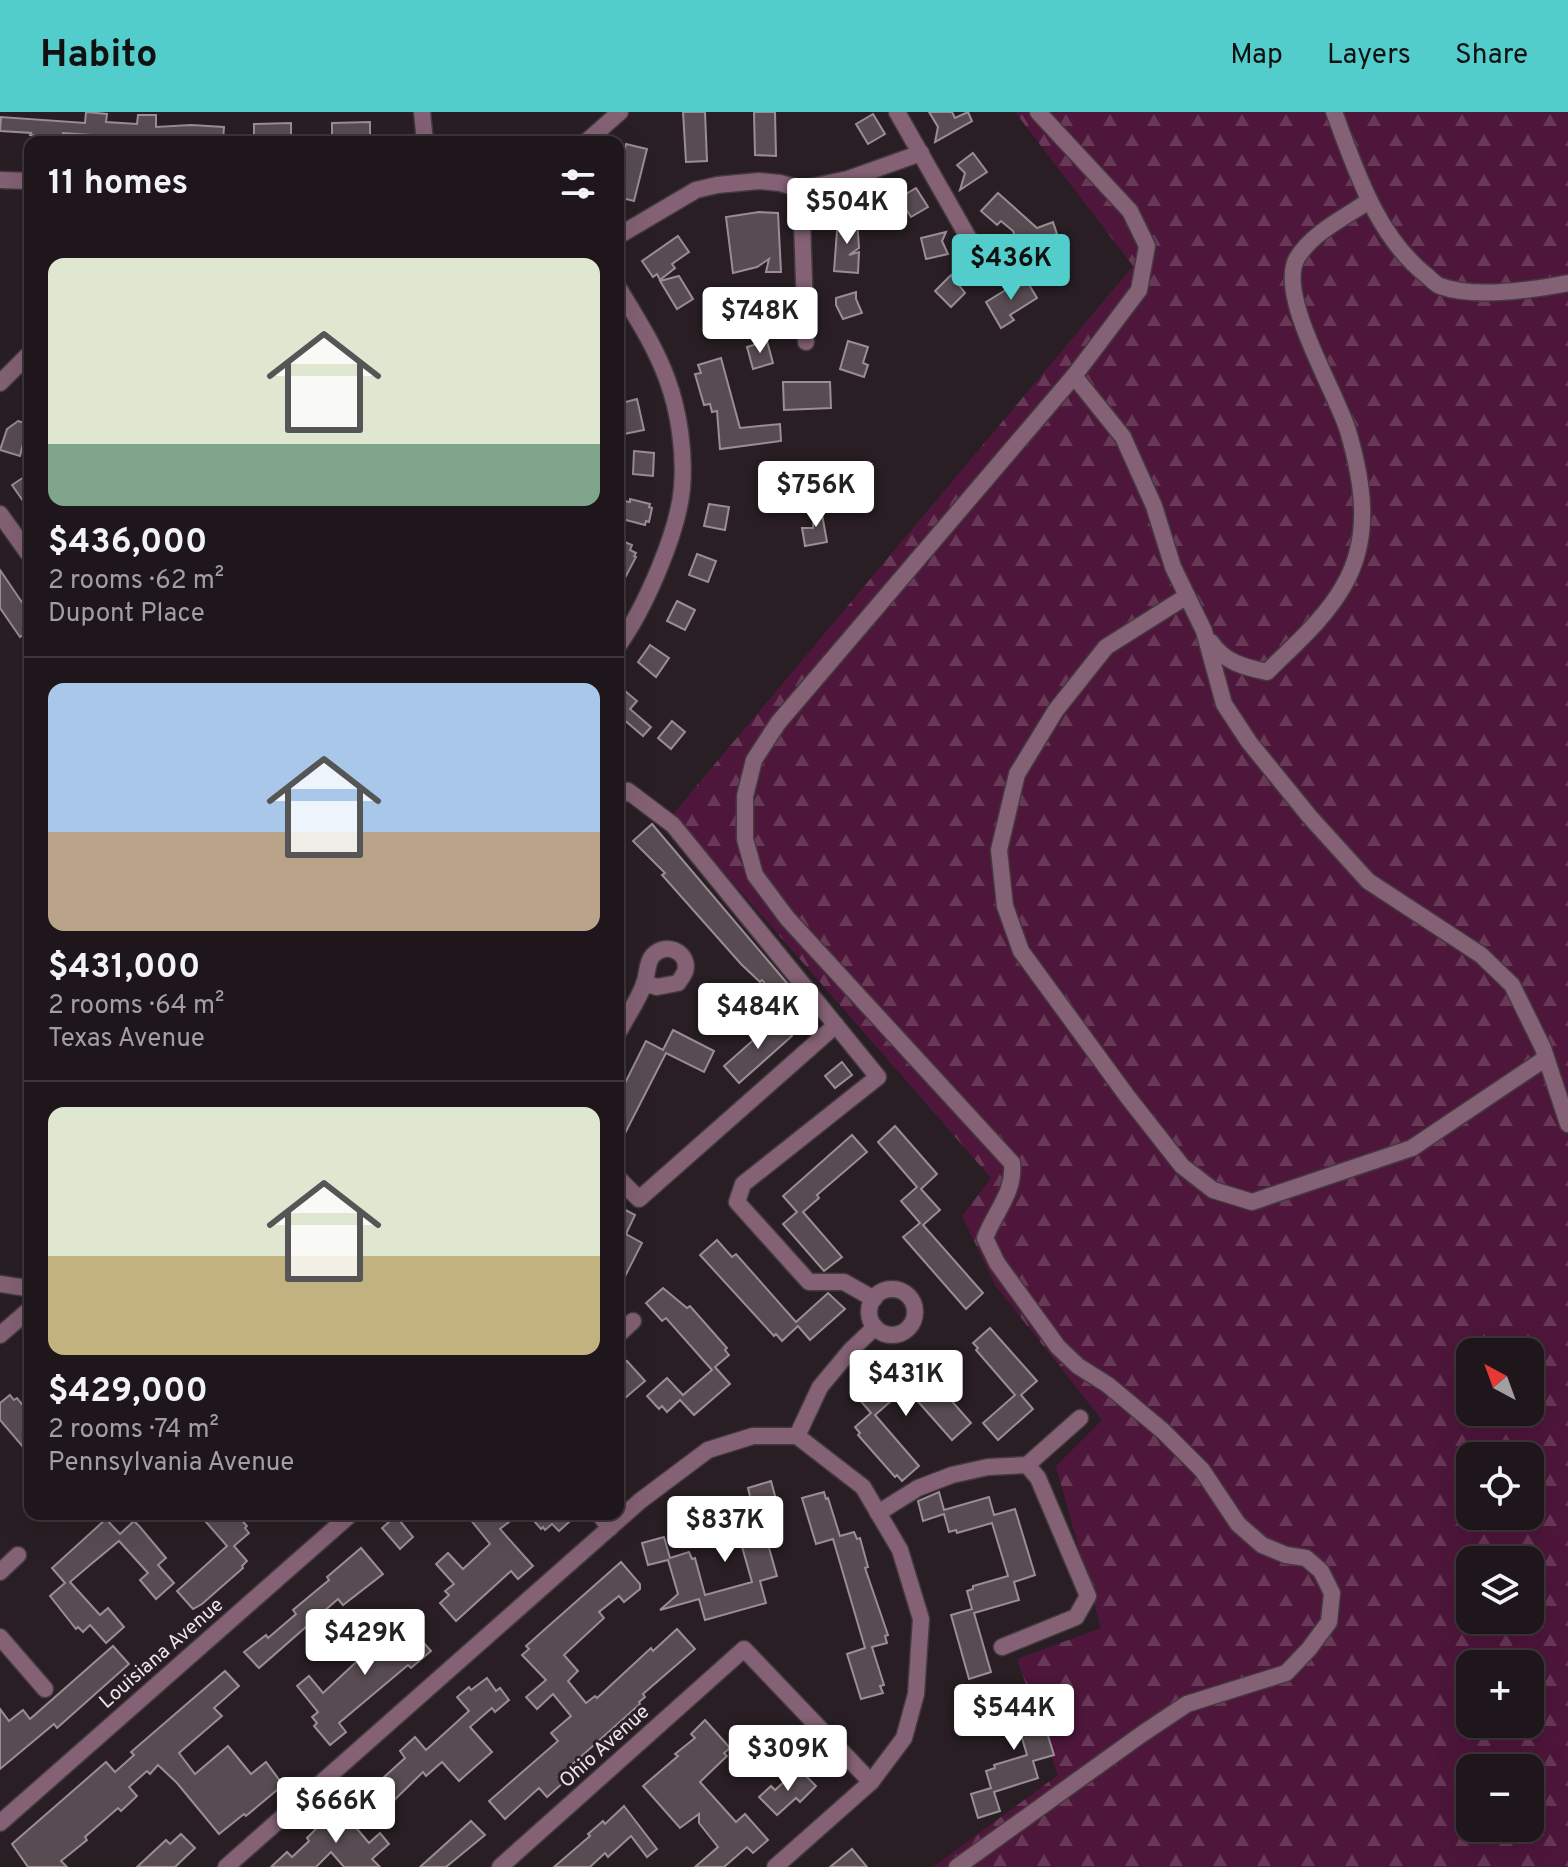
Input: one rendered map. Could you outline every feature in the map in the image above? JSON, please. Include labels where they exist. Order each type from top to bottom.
[{"type":"street","points":[[422,112],[424,136]]},
{"type":"street","points":[[593,136],[620,112]]},
{"type":"street","points":[[897,112],[981,260]]},
{"type":"street","points":[[957,1867],[1187,1704],[1286,1673],[1329,1622],[1332,1593],[1321,1571],[1306,1558],[1286,1555],[1262,1545],[1238,1524],[1202,1470],[1163,1431],[1058,1347],[997,1263],[985,1238],[991,1221],[1008,1195],[1013,1177],[1012,1163],[787,918],[755,875],[745,839],[745,796],[754,760],[778,723],[1074,376],[1139,290],[1147,246],[1130,211],[1038,112]]},
{"type":"street","points":[[1334,112],[1369,201],[1406,259],[1439,286],[1475,292],[1535,289],[1568,283]]},
{"type":"street","points":[[624,232],[696,190],[759,181],[801,189],[848,179],[921,153]]},
{"type":"street","points":[[0,180],[24,181]]},
{"type":"street","points":[[801,189],[806,342]]},
{"type":"street","points":[[1074,376],[1123,437],[1154,506],[1173,567],[1204,631],[1220,656],[1247,668],[1267,672],[1311,628],[1344,586],[1360,548],[1363,497],[1348,429],[1296,307],[1293,282],[1296,260],[1318,235],[1369,201]]},
{"type":"street","points":[[624,307],[654,348],[668,380],[676,413],[682,489],[654,581],[624,635]]},
{"type":"street","points":[[0,383],[24,359]]},
{"type":"street","points":[[0,514],[24,548]]},
{"type":"street","points":[[1187,596],[1106,647],[1056,710],[1017,774],[999,850],[1005,906],[1021,951],[1127,1096],[1182,1166],[1213,1190],[1252,1202],[1412,1148],[1546,1058]]},
{"type":"street","points":[[1204,631],[1224,704],[1249,742],[1310,817],[1368,881],[1481,955],[1512,985],[1546,1058],[1568,1124]]},
{"type":"street","points":[[624,793],[628,791],[673,825],[878,1077],[743,1184],[737,1202],[809,1282],[844,1282],[874,1299]]},
{"type":"street","points":[[624,1021],[644,983]]},
{"type":"street","points":[[624,1184],[639,1199],[836,1025]]},
{"type":"street","points":[[0,1284],[24,1288]]},
{"type":"street","points":[[885,1291],[903,1292],[910,1297],[915,1314],[908,1330],[900,1334],[882,1333],[875,1327],[870,1311],[874,1299],[885,1291]]},
{"type":"street","points":[[0,1335],[24,1314]]},
{"type":"street","points":[[624,1329],[633,1321]]},
{"type":"street","points":[[797,1436],[820,1387],[875,1327]]},
{"type":"street","points":[[878,1513],[918,1488],[952,1475],[988,1467],[1027,1465],[1080,1418]]},
{"type":"street","points":[[624,1515],[708,1450],[753,1436],[797,1436],[863,1487],[900,1550],[921,1619],[916,1694],[904,1738],[871,1782],[775,1867]]},
{"type":"street","points":[[1002,1647],[1076,1617],[1088,1596],[1038,1478],[1027,1465]]},
{"type":"street","name":"Louisiana Avenue","points":[[4,1813],[344,1520]]},
{"type":"street","points":[[604,1520],[610,1528]]},
{"type":"street","points":[[226,1867],[619,1520]]},
{"type":"street","points":[[0,1572],[18,1555]]},
{"type":"street","points":[[0,1637],[45,1689]]},
{"type":"street","name":"Ohio Avenue","points":[[500,1867],[744,1649],[871,1782]]},
{"type":"green space","points":[[1015,112],[1568,112],[1568,1867],[933,1867],[1058,1775],[1017,1659],[1101,1628],[1056,1466],[1102,1420],[995,1285],[962,1216],[991,1178],[673,814],[1133,266]]},
{"type":"building","points":[[86,112],[107,114],[106,122],[137,124],[138,115],[156,115],[156,127],[224,127],[223,136],[91,136],[63,133],[63,136],[37,136],[0,131],[1,117],[85,123]]},
{"type":"building","points":[[683,112],[705,112],[707,161],[686,162]]},
{"type":"building","points":[[754,112],[775,112],[776,156],[755,155]]},
{"type":"building","points":[[929,112],[952,112],[955,118],[968,112],[972,121],[935,142],[938,127]]},
{"type":"building","points":[[873,114],[885,134],[868,144],[856,124]]},
{"type":"building","points":[[370,122],[370,136],[332,136],[332,123]]},
{"type":"building","points":[[291,123],[291,136],[254,136],[254,124]]},
{"type":"building","points":[[626,144],[647,149],[634,201],[624,198]]},
{"type":"building","points":[[973,153],[987,172],[960,190],[965,173],[957,165]]},
{"type":"building","points":[[916,188],[928,207],[911,217],[899,198]]},
{"type":"building","points":[[998,193],[1037,228],[1053,222],[1057,234],[1041,240],[1044,249],[1025,256],[1021,254],[1013,231],[1001,221],[997,225],[981,211]]},
{"type":"building","points":[[759,212],[778,213],[781,272],[766,272],[769,259],[757,267],[733,273],[726,217]]},
{"type":"building","points":[[838,217],[857,219],[859,248],[849,255],[859,252],[858,273],[834,271]]},
{"type":"building","points":[[946,232],[942,241],[948,254],[926,259],[921,238]]},
{"type":"building","points":[[678,236],[689,252],[672,264],[675,268],[660,280],[657,274],[653,277],[642,261]]},
{"type":"building","points":[[951,275],[965,293],[951,307],[935,291]]},
{"type":"building","points":[[679,276],[693,299],[677,309],[660,281]]},
{"type":"building","points":[[1025,278],[1037,298],[1010,315],[1014,320],[1001,328],[986,302]]},
{"type":"building","points":[[856,292],[862,313],[843,319],[836,298]]},
{"type":"building","points":[[767,341],[773,363],[753,369],[747,347]]},
{"type":"building","points":[[848,341],[868,347],[863,363],[868,365],[864,377],[840,369]]},
{"type":"building","points":[[721,358],[740,428],[780,424],[781,441],[720,449],[717,411],[712,412],[710,404],[704,405],[695,374],[701,373],[698,365]]},
{"type":"building","points":[[783,382],[830,382],[831,408],[784,410]]},
{"type":"building","points":[[637,399],[644,430],[624,434],[624,402]]},
{"type":"building","points":[[18,421],[24,423],[20,456],[0,450],[7,429]]},
{"type":"building","points":[[634,451],[654,453],[653,476],[633,474]]},
{"type":"building","points":[[24,477],[24,502],[12,485]]},
{"type":"building","points":[[630,499],[650,504],[649,522],[646,521],[645,525],[624,520],[624,501],[630,502]]},
{"type":"building","points":[[815,503],[820,503],[827,542],[805,546],[802,528],[813,528]]},
{"type":"building","points":[[709,504],[729,507],[725,530],[704,526]]},
{"type":"building","points":[[624,542],[632,545],[630,550],[636,553],[624,580]]},
{"type":"building","points":[[697,554],[716,561],[708,582],[689,575]]},
{"type":"building","points":[[0,570],[24,605],[24,635],[20,637],[0,608]]},
{"type":"building","points":[[677,601],[695,610],[685,630],[667,621]]},
{"type":"building","points":[[650,645],[669,658],[656,677],[638,662]]},
{"type":"building","points":[[624,690],[637,701],[630,709],[651,727],[643,736],[624,720]]},
{"type":"building","points":[[672,721],[685,732],[671,749],[658,738]]},
{"type":"building","points":[[652,824],[803,1002],[789,1014],[762,980],[760,982],[741,964],[662,875],[665,873],[633,841]]},
{"type":"building","points":[[777,1019],[792,1036],[739,1083],[724,1066]]},
{"type":"building","points":[[673,1030],[714,1051],[704,1072],[666,1053],[624,1135],[624,1085],[646,1041],[663,1050]]},
{"type":"building","points":[[842,1062],[852,1075],[835,1088],[825,1076]]},
{"type":"building","points":[[895,1126],[937,1174],[921,1189],[940,1210],[923,1225],[983,1293],[966,1309],[903,1237],[920,1223],[901,1201],[917,1187],[878,1142]]},
{"type":"building","points":[[852,1135],[867,1152],[817,1195],[819,1198],[803,1212],[842,1257],[824,1271],[783,1224],[797,1212],[783,1196]]},
{"type":"building","points":[[624,1209],[635,1215],[626,1234],[642,1243],[624,1278]]},
{"type":"building","points":[[717,1240],[732,1257],[736,1254],[796,1322],[828,1293],[845,1309],[810,1340],[798,1326],[782,1341],[700,1255]]},
{"type":"building","points":[[663,1288],[687,1308],[690,1306],[727,1348],[725,1350],[729,1355],[715,1367],[730,1384],[694,1415],[680,1400],[667,1412],[662,1406],[659,1409],[647,1396],[667,1378],[683,1395],[712,1370],[666,1318],[662,1321],[646,1303]]},
{"type":"building","points":[[990,1328],[1037,1381],[1021,1395],[1033,1409],[998,1440],[983,1423],[1015,1395],[973,1343]]},
{"type":"building","points":[[627,1361],[645,1381],[624,1399],[624,1364]]},
{"type":"building","points":[[894,1368],[909,1384],[922,1372],[926,1377],[929,1375],[971,1423],[952,1440],[906,1388],[875,1415],[919,1466],[902,1481],[858,1435],[860,1433],[855,1427],[871,1413],[859,1399]]},
{"type":"building","points":[[10,1395],[24,1407],[24,1448],[0,1420],[0,1403]]},
{"type":"building","points":[[771,1481],[777,1503],[758,1509],[777,1576],[760,1581],[766,1603],[705,1620],[699,1599],[660,1610],[678,1594],[668,1560],[648,1565],[642,1543],[664,1537],[670,1558],[689,1552],[692,1559],[695,1558],[705,1595],[752,1582],[735,1522],[738,1521],[736,1514],[753,1509],[748,1488]]},
{"type":"building","points":[[824,1492],[840,1536],[854,1532],[857,1539],[860,1538],[868,1567],[865,1568],[888,1635],[885,1636],[887,1643],[872,1647],[884,1685],[880,1686],[883,1693],[861,1699],[847,1654],[865,1648],[833,1539],[816,1544],[802,1498]]},
{"type":"building","points":[[939,1492],[944,1510],[989,1497],[994,1515],[1015,1509],[1035,1575],[1014,1582],[1019,1600],[974,1613],[991,1672],[969,1679],[951,1615],[972,1609],[967,1591],[973,1586],[1008,1576],[992,1523],[957,1533],[956,1530],[949,1532],[944,1514],[923,1521],[918,1501]]},
{"type":"building","points":[[105,1520],[120,1534],[134,1521],[166,1558],[158,1565],[174,1583],[156,1599],[140,1580],[148,1573],[119,1541],[70,1582],[100,1615],[108,1608],[124,1627],[106,1643],[90,1625],[83,1632],[78,1627],[76,1629],[50,1596],[65,1583],[52,1568]]},
{"type":"building","points":[[204,1520],[242,1520],[249,1533],[234,1546],[247,1561],[243,1568],[193,1609],[177,1591],[227,1546]]},
{"type":"building","points":[[391,1520],[399,1520],[413,1537],[400,1549],[382,1528]]},
{"type":"building","points":[[471,1520],[511,1520],[500,1529],[533,1566],[518,1579],[511,1571],[456,1621],[440,1603],[449,1595],[445,1591],[454,1584],[436,1564],[448,1553],[463,1569],[490,1544]]},
{"type":"building","points":[[533,1520],[571,1520],[559,1531],[552,1524],[545,1530],[543,1527],[541,1529]]},
{"type":"building","points":[[361,1548],[383,1574],[343,1605],[338,1599],[259,1668],[244,1652],[266,1635],[268,1638],[296,1614],[293,1610]]},
{"type":"building","points":[[621,1562],[640,1584],[640,1589],[624,1602],[619,1596],[599,1612],[604,1618],[564,1655],[578,1671],[568,1681],[586,1703],[595,1696],[597,1698],[651,1648],[653,1651],[677,1629],[695,1649],[643,1694],[645,1697],[640,1704],[558,1777],[563,1783],[547,1797],[539,1788],[505,1819],[489,1801],[558,1741],[551,1733],[571,1716],[553,1694],[537,1709],[526,1697],[546,1680],[522,1655],[529,1649],[526,1646]]},
{"type":"building","points":[[392,1613],[395,1616],[398,1614],[431,1651],[411,1668],[408,1665],[339,1723],[346,1732],[330,1745],[314,1726],[317,1723],[312,1717],[318,1712],[297,1686],[309,1676],[323,1693],[383,1637],[378,1632],[381,1629],[378,1625]]},
{"type":"building","points":[[113,1646],[129,1664],[57,1728],[54,1724],[0,1769],[0,1709],[9,1721],[23,1710],[30,1719]]},
{"type":"building","points":[[225,1671],[239,1686],[214,1708],[222,1716],[179,1753],[195,1774],[228,1746],[251,1774],[266,1762],[283,1785],[219,1834],[158,1765],[129,1787],[137,1796],[121,1811],[118,1808],[61,1861],[67,1867],[28,1867],[12,1844],[106,1762],[115,1772],[134,1755],[131,1752]]},
{"type":"building","points":[[487,1678],[496,1691],[500,1688],[509,1700],[495,1712],[492,1708],[470,1727],[492,1752],[459,1781],[442,1762],[426,1776],[423,1772],[378,1816],[361,1798],[405,1758],[400,1751],[415,1737],[426,1750],[469,1711],[457,1697]]},
{"type":"building","points":[[1012,1689],[1021,1716],[1040,1710],[1054,1755],[1033,1761],[1038,1778],[994,1792],[1000,1811],[978,1818],[971,1794],[991,1788],[986,1771],[995,1768],[994,1765],[1027,1755],[1017,1721],[999,1727],[990,1696]]},
{"type":"building","points":[[705,1720],[730,1748],[724,1753],[727,1756],[700,1782],[736,1822],[745,1814],[768,1840],[753,1853],[747,1847],[724,1867],[695,1867],[718,1847],[699,1823],[699,1814],[680,1828],[643,1786],[695,1738],[691,1734]]},
{"type":"building","points":[[801,1771],[816,1786],[800,1802],[796,1798],[777,1815],[759,1797],[771,1786],[775,1790],[786,1780],[789,1783]]},
{"type":"building","points":[[336,1804],[369,1843],[380,1833],[389,1844],[372,1859],[380,1867],[344,1867],[331,1852],[316,1867],[271,1867],[287,1852],[292,1857],[309,1841],[307,1838],[324,1821],[321,1817]]},
{"type":"building","points":[[624,1806],[657,1849],[647,1857],[631,1836],[608,1857],[605,1853],[590,1867],[554,1867],[590,1836],[588,1834],[603,1821],[605,1824]]},
{"type":"building","points":[[471,1821],[485,1835],[446,1867],[420,1867]]},
{"type":"building","points":[[181,1834],[195,1848],[175,1867],[137,1867],[166,1840],[170,1844]]},
{"type":"building","points":[[852,1849],[867,1867],[830,1867]]}]
